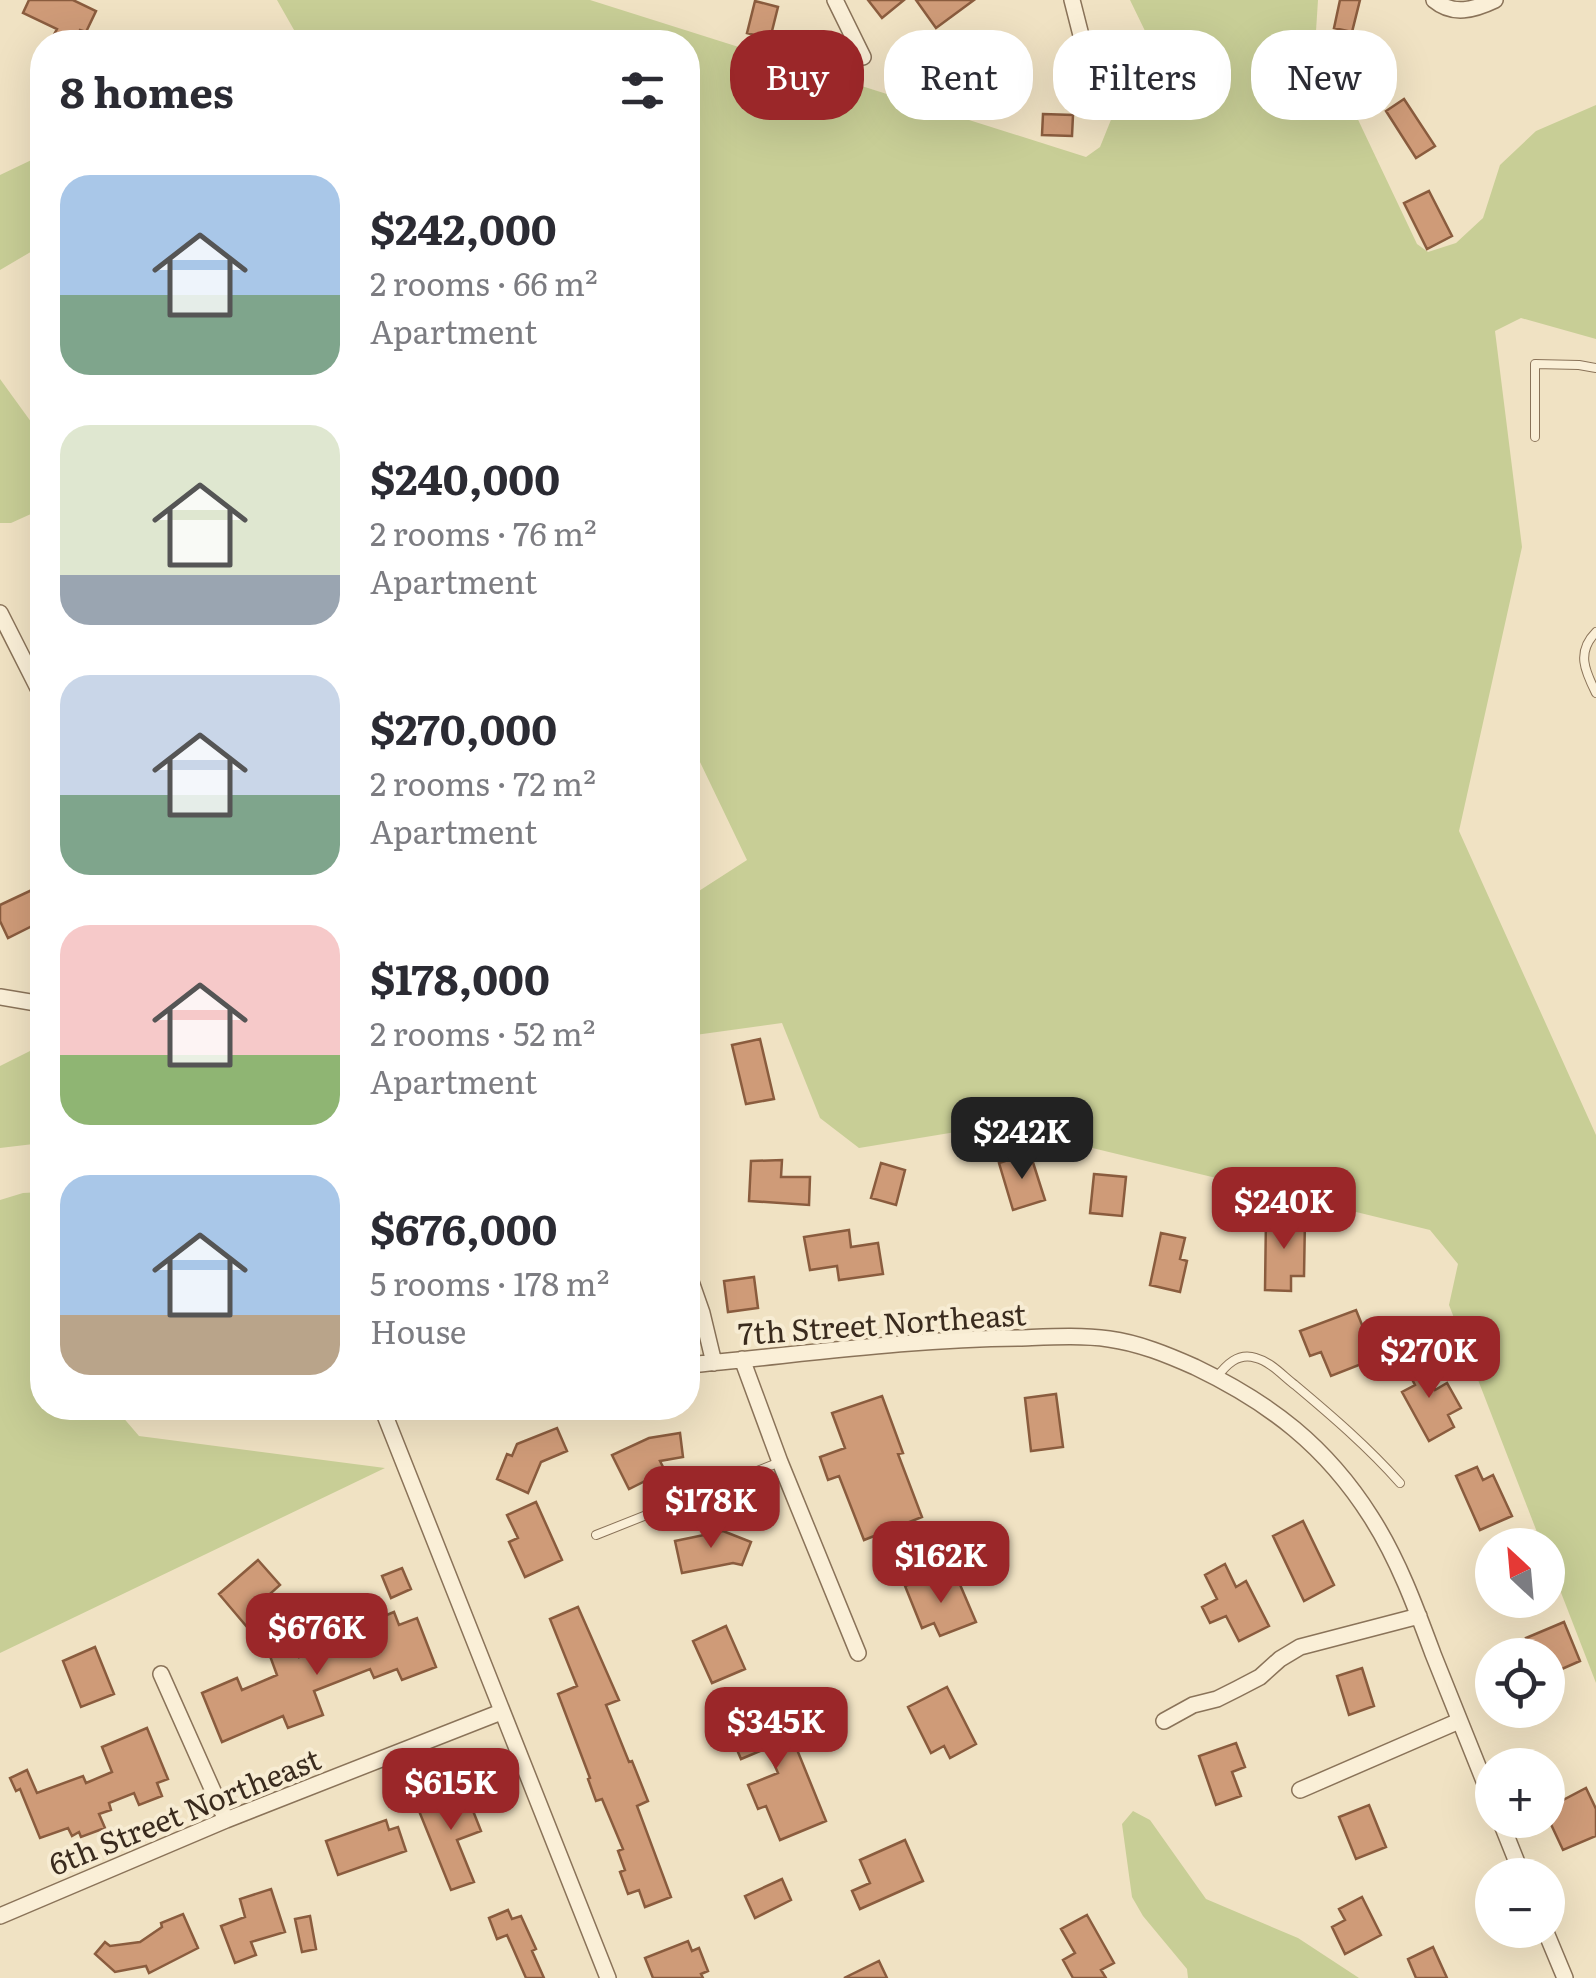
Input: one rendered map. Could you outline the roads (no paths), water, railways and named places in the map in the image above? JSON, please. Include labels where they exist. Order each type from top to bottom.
[{"type":"street","points":[[835,0],[850,30]]},
{"type":"street","points":[[1072,0],[1080,30]]},
{"type":"street","points":[[1438,4],[1476,10],[1495,0]]},
{"type":"street","points":[[0,613],[30,672]]},
{"type":"street","points":[[0,996],[30,1002]]},
{"type":"street","points":[[700,1308],[714,1363]]},
{"type":"street","name":"7th Street Northeast","points":[[700,1364],[984,1338],[1080,1337],[1130,1343],[1173,1357],[1216,1378],[1285,1419],[1340,1472],[1387,1544],[1475,1760]]},
{"type":"street","points":[[742,1359],[858,1652]]},
{"type":"street","points":[[387,1420],[608,1978]]},
{"type":"street","points":[[1164,1721],[1193,1705],[1238,1690],[1300,1647],[1419,1616]]},
{"type":"street","points":[[161,1674],[226,1820]]},
{"type":"street","name":"6th Street Northeast","points":[[0,1916],[226,1820],[501,1712]]},
{"type":"street","points":[[1300,1790],[1459,1721]]},
{"type":"street","points":[[1552,1948],[1565,1978]]},
{"type":"lane","points":[[1535,437],[1535,364],[1596,368]]},
{"type":"lane","points":[[1596,632],[1584,653],[1584,668],[1596,694]]},
{"type":"lane","points":[[1216,1378],[1226,1366],[1244,1357],[1255,1357],[1344,1428],[1400,1484]]},
{"type":"lane","points":[[596,1535],[780,1462]]}]
